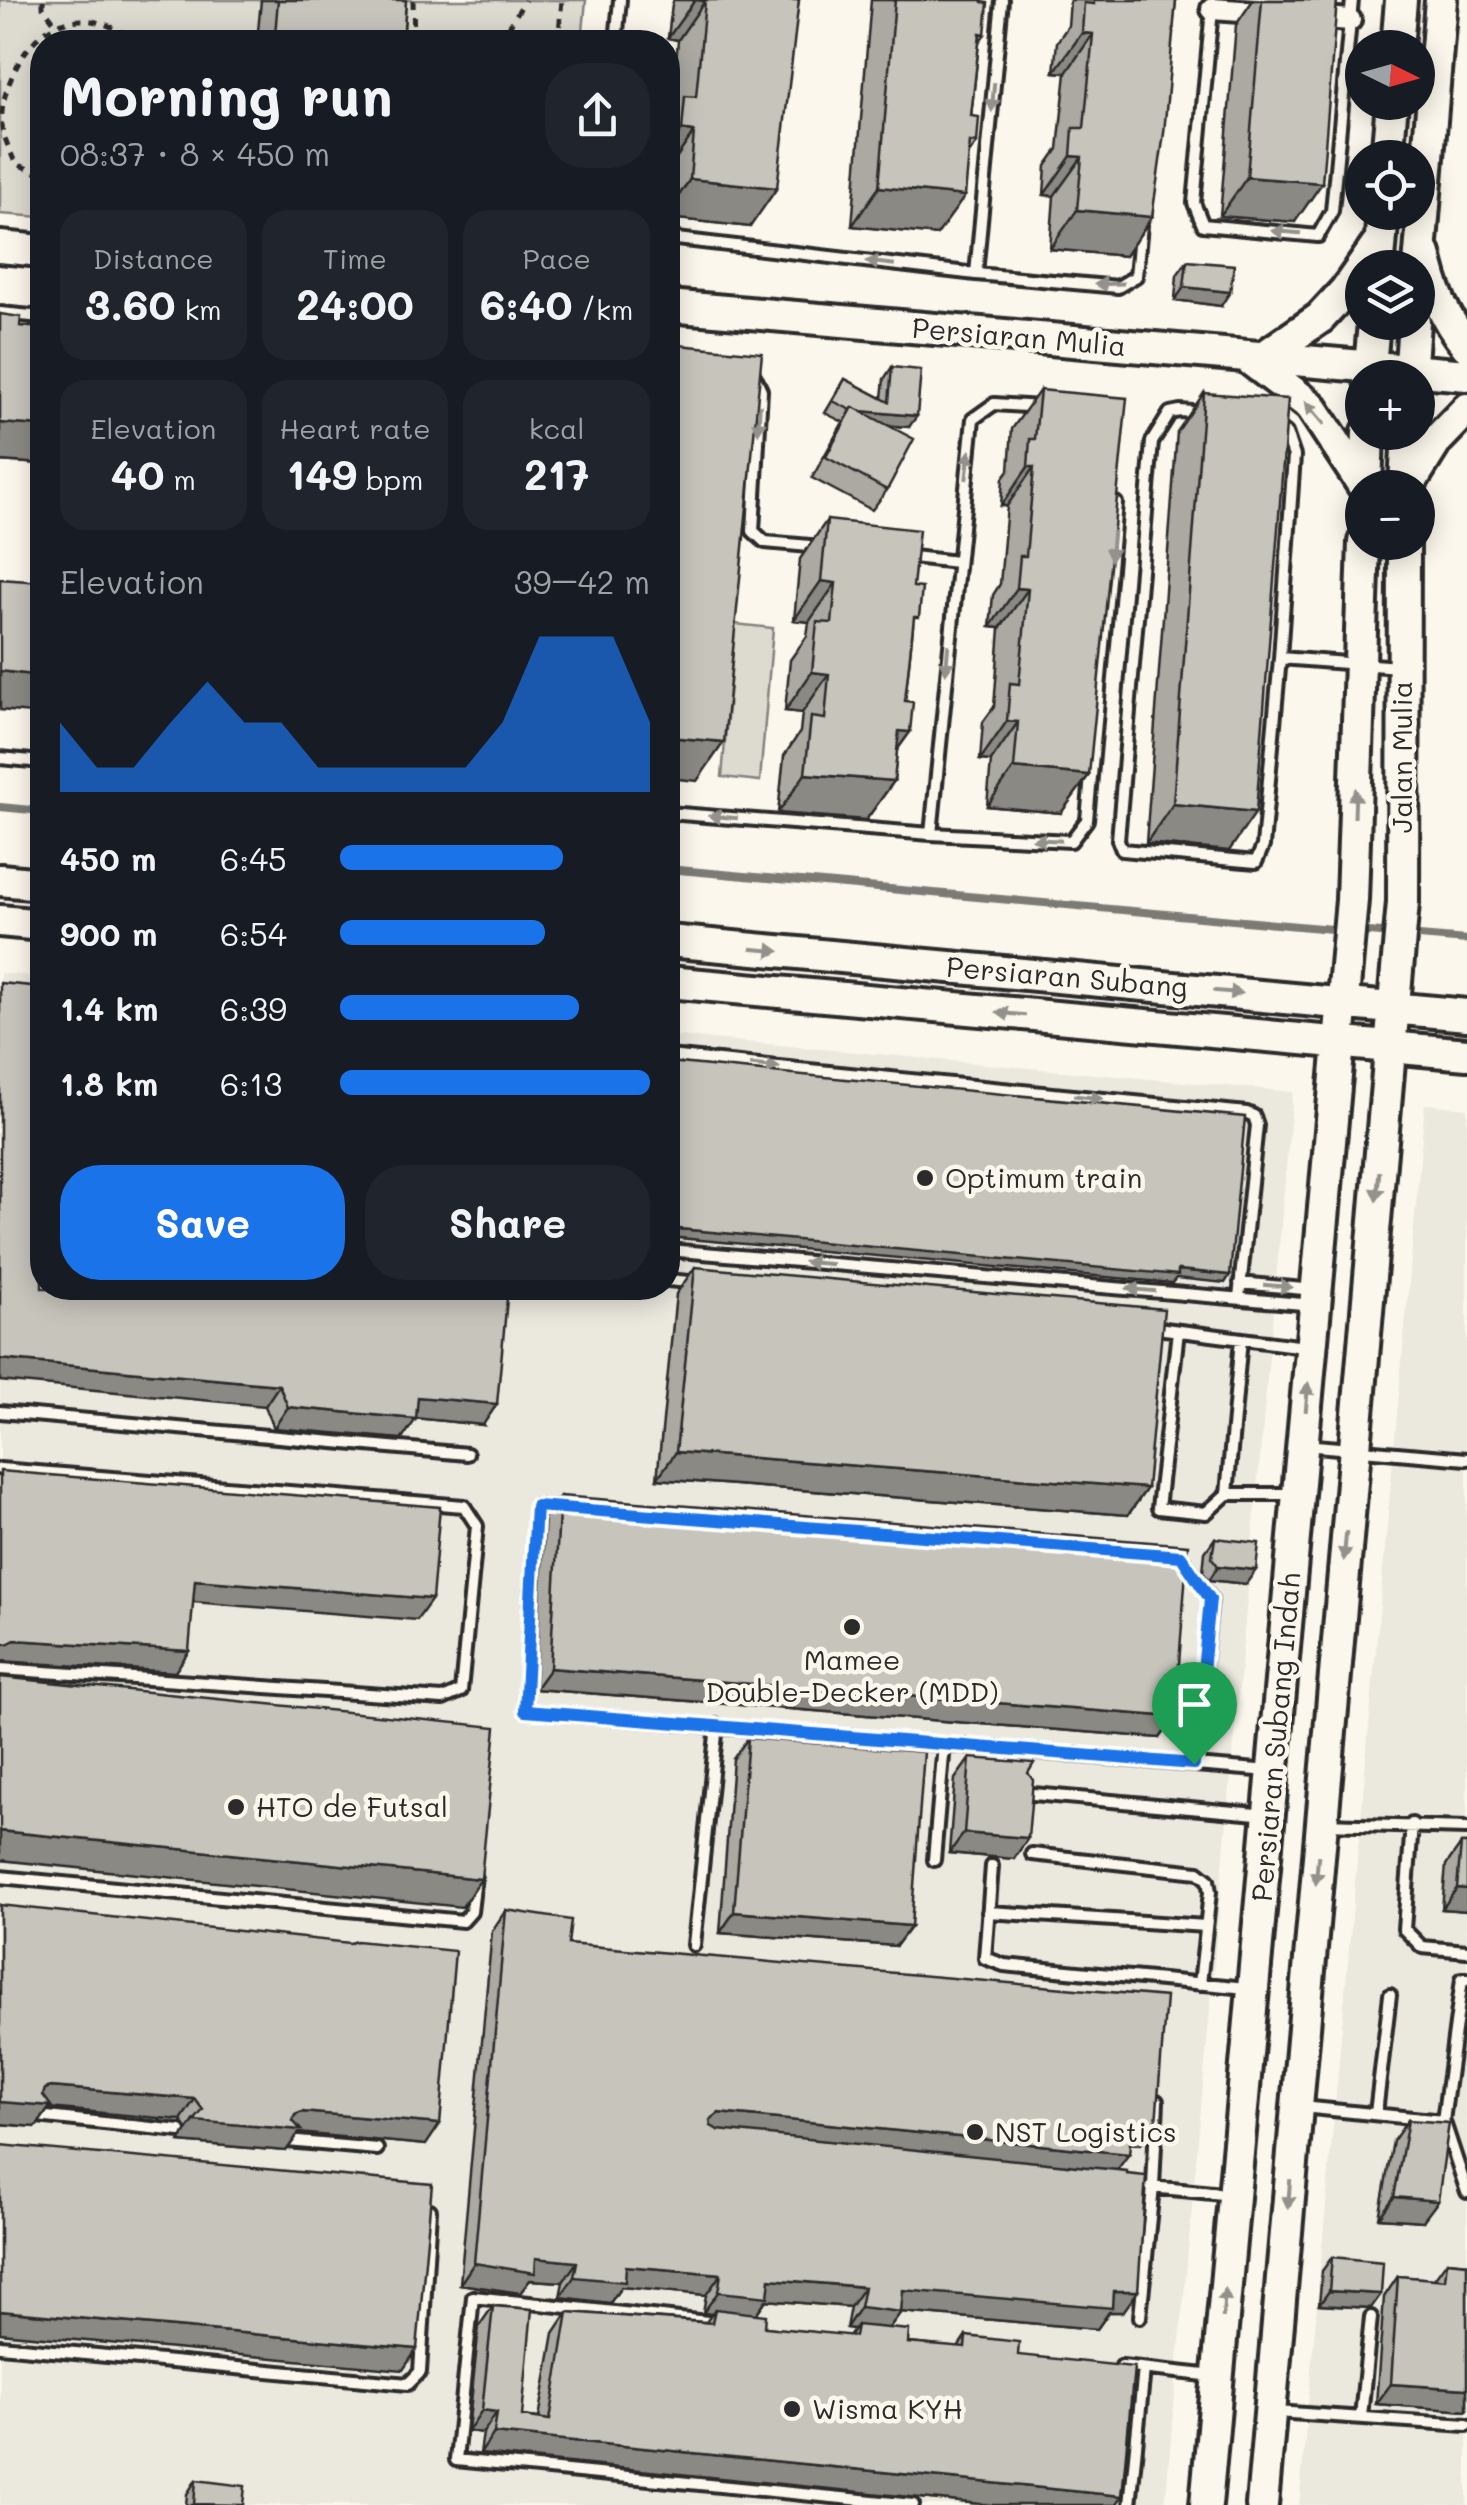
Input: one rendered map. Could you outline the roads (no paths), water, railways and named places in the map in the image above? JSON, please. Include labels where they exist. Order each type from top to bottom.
[{"type":"main road","points":[[1398,30],[1400,0]]},
{"type":"main road","points":[[1420,250],[1441,0]]},
{"type":"main road","points":[[1421,231],[1430,281],[1449,324],[1467,346]]},
{"type":"main road","points":[[1354,470],[1310,406],[1254,357],[1320,318],[1380,240]]},
{"type":"main road","points":[[0,247],[30,250]]},
{"type":"main road","name":"Persiaran Mulia","points":[[680,307],[1254,357],[1345,369]]},
{"type":"main road","name":"Persiaran Mulia","points":[[1435,374],[1467,375]]},
{"type":"main road","points":[[1418,470],[1437,440],[1467,409]]},
{"type":"main road","points":[[1360,664],[1363,560]]},
{"type":"main road","name":"Jalan Mulia","points":[[1398,971],[1403,902],[1404,560]]},
{"type":"main road","name":"Persiaran Subang Indah","points":[[1206,2505],[1352,900],[1360,664]]},
{"type":"main road","points":[[0,880],[30,883]]},
{"type":"main road","points":[[0,921],[30,924]]},
{"type":"main road","name":"Persiaran Subang","points":[[680,942],[1467,1015]]},
{"type":"main road","name":"Persiaran Subang Indah","points":[[1262,2505],[1398,971]]},
{"type":"main road","name":"Persiaran Subang","points":[[680,983],[1467,1054]]},
{"type":"street","points":[[1212,4],[1351,10]]},
{"type":"lane","points":[[617,30],[620,0]]},
{"type":"lane","points":[[976,274],[1002,0]]},
{"type":"lane","points":[[1212,4],[1194,203],[1204,225],[1318,236],[1332,211],[1351,10]]},
{"type":"lane","points":[[680,239],[1118,287],[1136,276],[1141,217]]},
{"type":"lane","points":[[0,313],[30,316]]},
{"type":"lane","points":[[744,371],[756,378],[761,390],[753,531],[765,542],[842,550]]},
{"type":"lane","points":[[931,834],[973,419],[994,404],[1047,407]]},
{"type":"lane","points":[[1170,413],[1268,418],[1286,433],[1294,456],[1280,658],[1262,846],[1256,862],[1122,850],[1118,840],[1152,442],[1170,413]]},
{"type":"lane","points":[[680,814],[1071,841],[1087,820],[1117,488]]},
{"type":"lane","points":[[899,556],[956,562]]},
{"type":"lane","points":[[1280,658],[1402,667]]},
{"type":"lane","points":[[0,758],[30,761]]},
{"type":"lane","points":[[680,1057],[1254,1116],[1257,1125],[1238,1298]]},
{"type":"lane","points":[[680,1251],[1238,1298],[1316,1298]]},
{"type":"lane","points":[[680,1281],[706,1284]]},
{"type":"lane","points":[[1240,1283],[1316,1298]]},
{"type":"lane","points":[[1141,1326],[1311,1348]]},
{"type":"lane","points":[[1178,1331],[1158,1508],[1206,1513],[1228,1494],[1298,1494]]},
{"type":"lane","points":[[1228,1494],[1240,1339]]},
{"type":"lane","points":[[0,1412],[467,1454]]},
{"type":"lane","points":[[1302,1446],[1467,1459]]},
{"type":"lane","points":[[0,1468],[464,1506],[477,1526],[462,1690],[442,1699],[0,1670]]},
{"type":"lane","points":[[576,1508],[536,1506],[525,1711],[1272,1771]]},
{"type":"lane","points":[[1162,1554],[1181,1556],[1210,1599],[1194,1764]]},
{"type":"lane","points":[[694,1945],[718,1725]]},
{"type":"lane","points":[[934,1860],[944,1744]]},
{"type":"lane","points":[[1022,1793],[1269,1815]]},
{"type":"lane","points":[[1321,1824],[1467,1828]]},
{"type":"lane","points":[[1412,1824],[1404,1929],[1422,1946],[1467,1950]]},
{"type":"lane","points":[[1032,1854],[1198,1872],[1208,1880],[1210,1892],[1200,1984]]},
{"type":"lane","points":[[992,1866],[986,1958],[1004,1965],[1253,1989]]},
{"type":"lane","points":[[0,1877],[464,1921],[471,1912],[475,1874]]},
{"type":"lane","points":[[988,1912],[1206,1926]]},
{"type":"lane","points":[[1467,1979],[1462,1979],[1443,2121],[1467,2192]]},
{"type":"lane","points":[[1376,2113],[1390,1995]]},
{"type":"lane","points":[[1140,2317],[1154,2187],[1157,2090]]},
{"type":"lane","points":[[1296,2107],[1443,2121]]},
{"type":"lane","points":[[37,2116],[180,2131]]},
{"type":"lane","points":[[287,2141],[377,2150]]},
{"type":"lane","points":[[1134,2185],[1234,2195]]},
{"type":"lane","points":[[0,2346],[408,2384],[420,2372],[430,2208],[424,2197]]},
{"type":"lane","points":[[730,2324],[472,2297],[456,2460],[913,2505]]},
{"type":"lane","points":[[1361,2418],[1371,2316]]},
{"type":"lane","points":[[1105,2364],[1218,2376]]},
{"type":"lane","points":[[1130,2505],[1144,2368]]},
{"type":"lane","points":[[1270,2412],[1467,2424]]},
{"type":"waterway","points":[[0,807],[30,810]]},
{"type":"waterway","points":[[680,870],[1343,930]]},
{"type":"waterway","points":[[1357,931],[1393,934]]},
{"type":"waterway","points":[[1407,935],[1467,940]]},
{"type":"place","name":"Optimum train","points":[[925,1178]]},
{"type":"place","name":"Mamee Double-Decker (MDD)","points":[[852,1627]]},
{"type":"place","name":"HTO de Futsal","points":[[236,1807]]},
{"type":"place","name":"NST Logistics","points":[[975,2132]]},
{"type":"place","name":"Wisma KYH","points":[[792,2409]]}]
